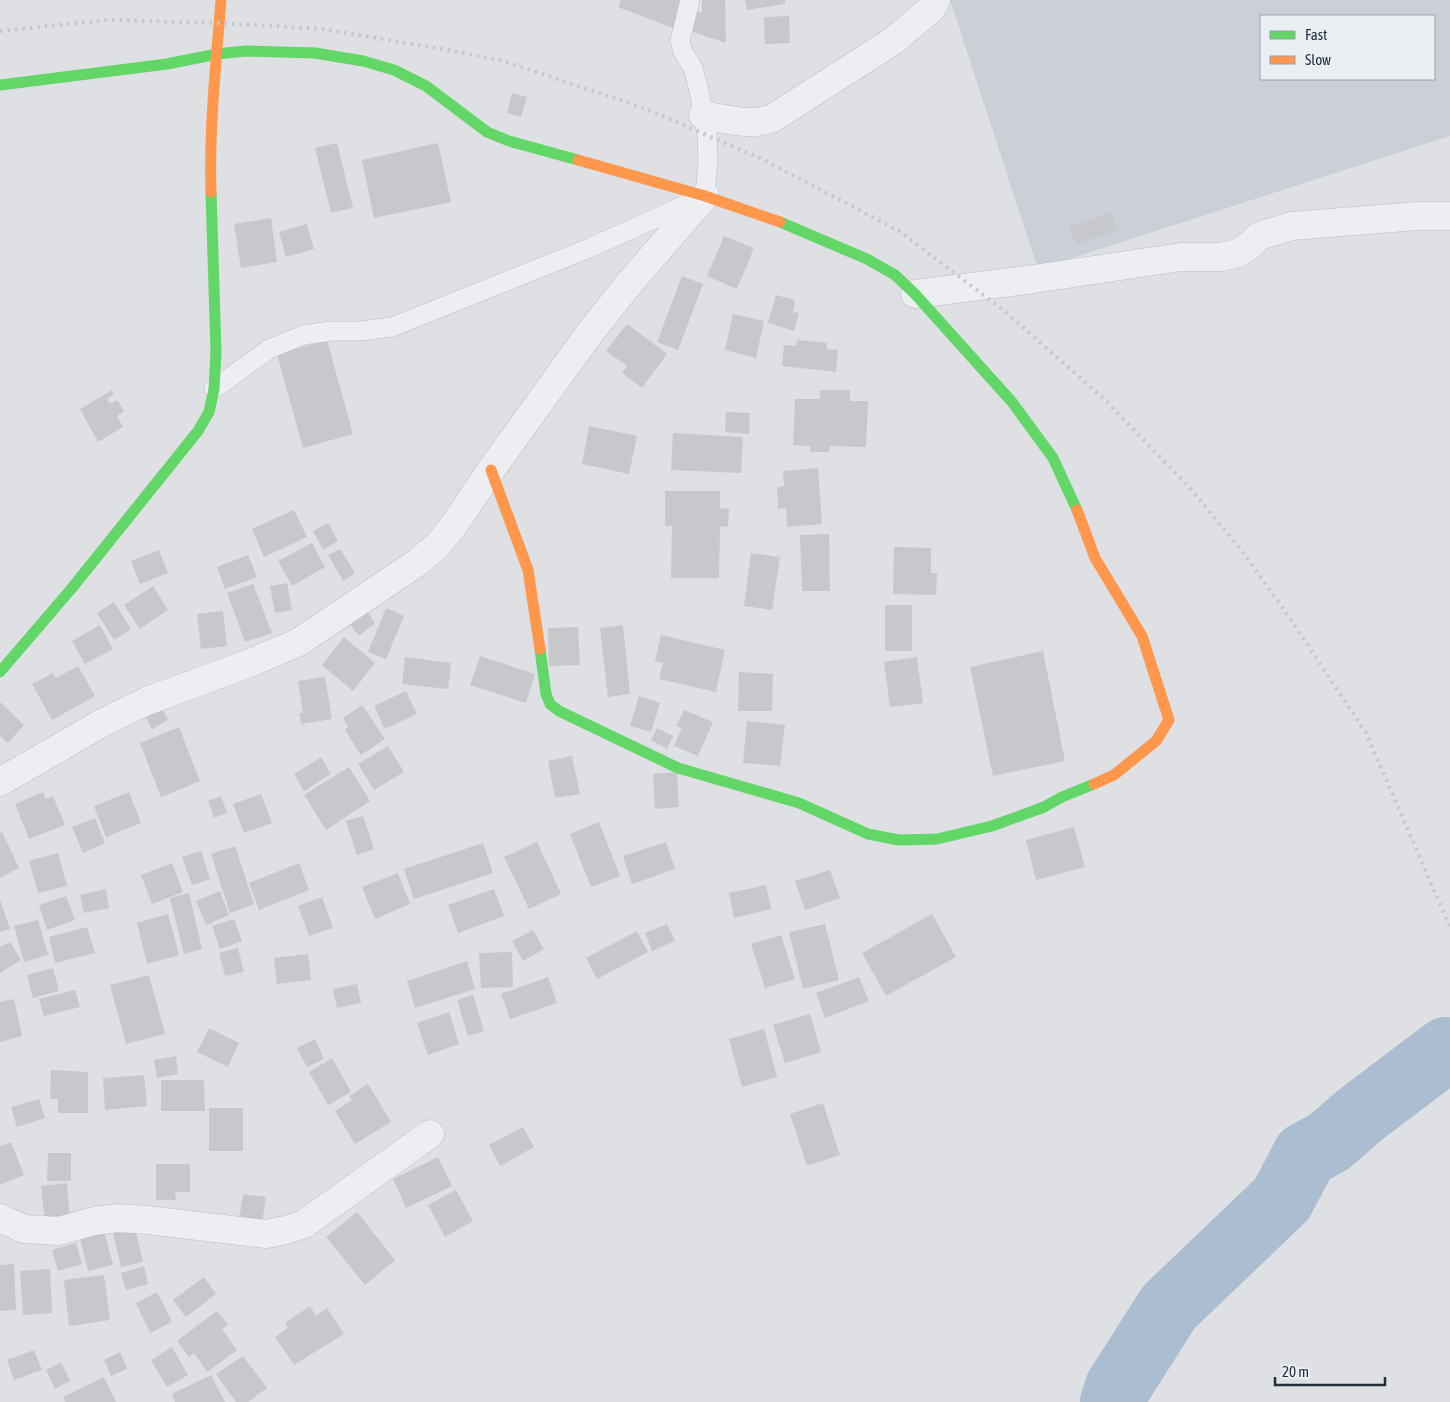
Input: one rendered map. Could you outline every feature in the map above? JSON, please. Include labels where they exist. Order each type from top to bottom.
[{"type":"street","points":[[0,672],[72,588],[198,431],[209,412],[214,389],[216,352],[210,157],[212,106],[221,0]]},
{"type":"street","points":[[703,115],[748,123],[761,123],[773,118],[893,41],[932,8],[936,0]]},
{"type":"street","points":[[0,85],[167,64],[216,54],[246,51],[315,53],[363,61],[394,70],[426,86],[487,132],[509,141],[705,196],[785,224],[867,259],[895,276],[915,294],[1012,402],[1053,458],[1074,500],[1095,558],[1142,636],[1169,720],[1156,741],[1114,775],[1062,797],[1044,807],[992,826],[937,839],[899,840],[868,834],[799,804],[699,776],[678,768],[559,711],[550,704],[546,694],[536,609],[528,570],[491,470]]},
{"type":"street","points":[[0,782],[124,712],[299,642],[397,577],[437,546],[454,525],[491,470],[589,334],[627,286],[705,196]]},
{"type":"street","points":[[915,294],[1034,279],[1181,257],[1222,257],[1238,253],[1260,236],[1292,226],[1417,216],[1450,216]]},
{"type":"street","points":[[0,1218],[24,1228],[59,1232],[94,1221],[118,1218],[266,1234],[304,1224],[430,1134]]},
{"type":"lane","points":[[214,389],[268,350],[303,335],[392,327],[592,248],[705,196],[708,161],[703,115],[693,68],[683,52],[680,41],[690,0]]},
{"type":"shaded area","points":[[950,0],[1450,0],[1450,136],[1038,269]]},
{"type":"building","points":[[621,0],[678,0],[683,2],[673,28],[618,7]]},
{"type":"building","points":[[702,0],[725,0],[726,43],[690,31],[697,11],[702,13]]},
{"type":"building","points":[[745,0],[785,0],[785,4],[747,10]]},
{"type":"building","points":[[789,16],[790,43],[765,44],[764,17]]},
{"type":"building","points":[[512,93],[527,97],[521,117],[507,113]]},
{"type":"building","points":[[337,143],[353,208],[331,213],[315,148]]},
{"type":"building","points":[[438,143],[451,202],[374,218],[362,160]]},
{"type":"building","points":[[1111,212],[1117,230],[1076,244],[1069,227]]},
{"type":"building","points":[[271,218],[277,262],[241,268],[234,224]]},
{"type":"building","points":[[307,224],[314,249],[286,257],[279,232]]},
{"type":"building","points":[[724,236],[754,248],[737,289],[707,276]]},
{"type":"building","points":[[682,276],[703,284],[678,350],[657,342]]},
{"type":"building","points":[[776,295],[795,300],[793,312],[799,313],[794,331],[768,323]]},
{"type":"building","points":[[733,314],[764,321],[756,358],[725,350]]},
{"type":"building","points":[[627,324],[667,354],[642,388],[622,373],[627,366],[606,351]]},
{"type":"building","points":[[327,340],[353,434],[303,448],[277,354]]},
{"type":"building","points":[[797,340],[827,343],[827,349],[838,350],[836,372],[782,366],[784,345],[796,346]]},
{"type":"building","points":[[112,390],[114,394],[107,399],[110,404],[117,400],[124,411],[117,416],[123,427],[98,442],[80,409]]},
{"type":"building","points":[[820,390],[850,390],[850,401],[868,401],[866,447],[830,446],[829,452],[810,452],[810,446],[793,445],[795,399],[820,399]]},
{"type":"building","points":[[726,412],[750,413],[749,434],[725,432]]},
{"type":"building","points":[[589,426],[637,436],[629,474],[582,464]]},
{"type":"building","points":[[673,433],[743,437],[741,473],[671,470]]},
{"type":"building","points":[[818,468],[822,524],[787,527],[786,508],[778,509],[777,487],[784,486],[783,471]]},
{"type":"building","points":[[665,491],[720,491],[720,508],[729,509],[728,526],[720,527],[719,578],[671,578],[672,526],[665,526]]},
{"type":"building","points":[[294,510],[307,537],[264,557],[252,529]]},
{"type":"building","points":[[328,523],[338,541],[323,550],[313,531]]},
{"type":"building","points":[[829,534],[830,591],[802,591],[800,535]]},
{"type":"building","points":[[312,543],[325,567],[292,586],[278,561]]},
{"type":"building","points":[[894,547],[931,548],[931,573],[937,573],[936,595],[893,594]]},
{"type":"building","points":[[340,549],[355,573],[343,581],[328,555]]},
{"type":"building","points":[[159,550],[168,573],[140,584],[131,561]]},
{"type":"building","points":[[751,553],[780,557],[772,610],[744,606]]},
{"type":"building","points":[[248,555],[257,577],[225,589],[217,567]]},
{"type":"building","points":[[287,583],[292,610],[275,613],[270,586]]},
{"type":"building","points":[[253,584],[272,633],[245,642],[227,593]]},
{"type":"building","points":[[153,586],[168,610],[140,629],[124,605]]},
{"type":"building","points":[[114,602],[131,629],[114,640],[97,613]]},
{"type":"building","points":[[885,605],[912,605],[912,651],[885,651]]},
{"type":"building","points":[[363,606],[375,623],[359,636],[346,619]]},
{"type":"building","points":[[386,608],[404,616],[386,659],[368,652]]},
{"type":"building","points":[[223,611],[227,646],[201,649],[197,614]]},
{"type":"building","points":[[100,625],[113,649],[85,664],[72,641]]},
{"type":"building","points":[[623,625],[630,694],[608,697],[600,628]]},
{"type":"building","points":[[578,627],[580,665],[549,666],[548,628]]},
{"type":"building","points":[[661,635],[725,650],[716,692],[659,679],[663,663],[655,661]]},
{"type":"building","points":[[344,637],[375,663],[353,691],[322,665]]},
{"type":"building","points":[[1043,651],[1065,761],[993,776],[970,667]]},
{"type":"building","points":[[480,656],[535,674],[526,703],[470,685]]},
{"type":"building","points":[[405,657],[451,663],[448,689],[402,684]]},
{"type":"building","points":[[917,657],[923,703],[890,707],[884,662]]},
{"type":"building","points":[[78,666],[95,696],[52,720],[32,684],[53,673],[56,678]]},
{"type":"building","points":[[739,672],[773,674],[772,711],[738,711]]},
{"type":"building","points":[[325,677],[332,719],[301,724],[299,713],[303,713],[298,681]]},
{"type":"building","points":[[406,691],[417,714],[385,729],[374,706]]},
{"type":"building","points":[[639,696],[660,703],[651,732],[630,726]]},
{"type":"building","points":[[0,702],[24,725],[8,743],[0,736]]},
{"type":"building","points":[[362,705],[385,739],[361,755],[345,730],[348,727],[343,718]]},
{"type":"building","points":[[162,707],[168,720],[152,729],[145,715]]},
{"type":"building","points":[[684,710],[713,722],[698,756],[674,746],[682,728],[676,726]]},
{"type":"building","points":[[747,721],[785,725],[780,766],[743,763]]},
{"type":"building","points":[[179,727],[200,781],[161,797],[140,743]]},
{"type":"building","points":[[657,728],[673,736],[667,749],[651,740]]},
{"type":"building","points":[[388,746],[404,772],[374,790],[358,764]]},
{"type":"building","points":[[572,756],[580,794],[555,798],[548,761]]},
{"type":"building","points":[[321,757],[331,774],[304,791],[294,774]]},
{"type":"building","points":[[349,767],[370,801],[326,830],[304,795]]},
{"type":"building","points":[[677,772],[679,807],[655,809],[653,774]]},
{"type":"building","points":[[43,792],[46,799],[53,796],[65,825],[29,839],[15,804]]},
{"type":"building","points":[[129,792],[141,823],[106,837],[94,806]]},
{"type":"building","points":[[261,794],[272,823],[244,833],[233,804]]},
{"type":"building","points":[[221,796],[227,813],[214,818],[208,801]]},
{"type":"building","points":[[363,816],[374,849],[357,855],[346,821]]},
{"type":"building","points":[[95,818],[105,843],[83,853],[72,827]]},
{"type":"building","points":[[599,822],[620,876],[591,887],[570,834]]},
{"type":"building","points":[[1074,827],[1085,867],[1036,880],[1026,840]]},
{"type":"building","points":[[2,832],[19,868],[0,878],[0,833]]},
{"type":"building","points":[[537,842],[561,894],[529,909],[504,857]]},
{"type":"building","points":[[666,842],[675,869],[632,884],[623,856]]},
{"type":"building","points":[[483,843],[493,873],[414,899],[404,869]]},
{"type":"building","points":[[235,846],[254,904],[230,913],[211,854]]},
{"type":"building","points":[[201,851],[210,879],[192,885],[182,857]]},
{"type":"building","points":[[58,853],[67,886],[38,893],[29,861]]},
{"type":"building","points":[[172,863],[183,892],[152,904],[141,875]]},
{"type":"building","points":[[299,863],[309,890],[259,910],[249,883]]},
{"type":"building","points":[[830,870],[840,898],[805,910],[795,881]]},
{"type":"building","points":[[398,873],[410,904],[375,919],[362,887]]},
{"type":"building","points":[[766,885],[771,909],[734,918],[729,893]]},
{"type":"building","points":[[106,889],[109,908],[84,913],[80,895]]},
{"type":"building","points":[[494,889],[504,916],[458,933],[448,905]]},
{"type":"building","points":[[220,891],[229,915],[206,925],[196,901]]},
{"type":"building","points":[[189,893],[202,949],[184,954],[170,898]]},
{"type":"building","points":[[66,896],[75,920],[47,930],[39,905]]},
{"type":"building","points":[[322,897],[333,928],[309,936],[298,906]]},
{"type":"building","points":[[0,899],[10,929],[0,932]]},
{"type":"building","points":[[168,914],[179,955],[147,964],[137,923]]},
{"type":"building","points":[[932,914],[956,957],[886,996],[862,953]]},
{"type":"building","points":[[234,919],[242,941],[220,949],[212,926]]},
{"type":"building","points":[[38,920],[48,955],[24,962],[14,926]]},
{"type":"building","points":[[667,924],[675,941],[652,951],[645,933]]},
{"type":"building","points":[[825,924],[839,980],[803,989],[789,932]]},
{"type":"building","points":[[87,927],[95,953],[55,963],[49,937]]},
{"type":"building","points":[[533,930],[544,949],[523,961],[512,941]]},
{"type":"building","points":[[637,931],[648,952],[597,979],[586,958]]},
{"type":"building","points":[[781,935],[795,979],[765,988],[751,944]]},
{"type":"building","points":[[10,942],[21,960],[0,973],[0,947]]},
{"type":"building","points":[[238,948],[244,972],[225,976],[219,953]]},
{"type":"building","points":[[512,952],[513,987],[481,988],[479,953]]},
{"type":"building","points":[[308,954],[311,980],[277,984],[274,958]]},
{"type":"building","points":[[467,961],[475,989],[415,1008],[407,981]]},
{"type":"building","points":[[53,968],[59,991],[33,998],[27,975]]},
{"type":"building","points":[[149,975],[165,1034],[126,1044],[110,985]]},
{"type":"building","points":[[548,977],[557,1003],[510,1019],[501,994]]},
{"type":"building","points":[[859,977],[869,1001],[825,1018],[816,993]]},
{"type":"building","points":[[357,984],[361,1003],[337,1008],[333,989]]},
{"type":"building","points":[[75,990],[80,1007],[44,1016],[39,999]]},
{"type":"building","points":[[473,995],[484,1031],[468,1036],[457,1000]]},
{"type":"building","points":[[14,999],[22,1036],[0,1042],[0,1002]]},
{"type":"building","points":[[449,1012],[459,1044],[428,1055],[417,1023]]},
{"type":"building","points":[[810,1014],[821,1052],[785,1063],[773,1025]]},
{"type":"building","points":[[209,1028],[239,1043],[228,1067],[197,1052]]},
{"type":"building","points":[[764,1029],[777,1077],[742,1087],[729,1039]]},
{"type":"building","points":[[315,1039],[324,1059],[307,1067],[297,1048]]},
{"type":"building","points":[[176,1056],[178,1074],[157,1078],[154,1060]]},
{"type":"building","points":[[332,1058],[351,1092],[328,1105],[309,1072]]},
{"type":"building","points":[[51,1070],[88,1072],[88,1113],[58,1113],[58,1099],[50,1099]]},
{"type":"building","points":[[144,1075],[147,1106],[105,1110],[103,1078]]},
{"type":"building","points":[[161,1080],[204,1080],[205,1111],[161,1111]]},
{"type":"building","points":[[368,1084],[391,1122],[355,1144],[335,1111],[352,1100],[349,1096]]},
{"type":"building","points":[[39,1099],[45,1118],[17,1127],[11,1107]]},
{"type":"building","points":[[823,1103],[840,1155],[807,1166],[790,1114]]},
{"type":"building","points":[[209,1108],[243,1108],[243,1151],[209,1151]]},
{"type":"building","points":[[523,1127],[534,1147],[500,1166],[489,1145]]},
{"type":"building","points":[[11,1142],[24,1175],[0,1185],[0,1146]]},
{"type":"building","points":[[48,1153],[71,1153],[71,1181],[47,1181]]},
{"type":"building","points":[[438,1157],[452,1186],[406,1208],[393,1179]]},
{"type":"building","points":[[156,1164],[190,1164],[190,1192],[175,1192],[176,1200],[156,1200]]},
{"type":"building","points":[[67,1183],[70,1221],[45,1223],[41,1186]]},
{"type":"building","points":[[456,1190],[473,1221],[445,1237],[428,1205]]},
{"type":"building","points":[[243,1194],[266,1197],[262,1223],[239,1221]]},
{"type":"building","points":[[357,1212],[395,1260],[365,1285],[326,1237]]},
{"type":"building","points":[[103,1227],[113,1265],[88,1271],[79,1234]]},
{"type":"building","points":[[135,1228],[143,1262],[121,1267],[113,1233]]},
{"type":"building","points":[[76,1243],[82,1264],[58,1271],[52,1250]]},
{"type":"building","points":[[14,1264],[16,1310],[0,1311],[0,1265]]},
{"type":"building","points":[[144,1266],[148,1284],[126,1290],[121,1273]]},
{"type":"building","points":[[50,1269],[52,1313],[23,1315],[20,1271]]},
{"type":"building","points":[[104,1275],[110,1320],[69,1326],[64,1280]]},
{"type":"building","points":[[204,1277],[216,1294],[186,1317],[173,1300]]},
{"type":"building","points":[[157,1292],[172,1322],[150,1333],[136,1303]]},
{"type":"building","points":[[310,1306],[316,1316],[327,1308],[344,1334],[294,1365],[275,1337],[288,1328],[285,1323]]},
{"type":"building","points":[[217,1311],[228,1325],[222,1329],[237,1350],[207,1372],[194,1353],[189,1357],[177,1341]]},
{"type":"building","points":[[172,1347],[188,1375],[167,1387],[151,1360]]},
{"type":"building","points":[[34,1350],[42,1370],[14,1380],[7,1360]]},
{"type":"building","points":[[120,1352],[127,1369],[111,1376],[104,1360]]},
{"type":"building","points":[[243,1356],[267,1388],[248,1402],[236,1402],[216,1374]]},
{"type":"building","points":[[61,1362],[70,1381],[55,1389],[46,1370]]},
{"type":"building","points":[[211,1375],[225,1402],[175,1402],[172,1394]]},
{"type":"building","points":[[104,1377],[116,1402],[65,1402],[63,1397]]},
{"type":"waterway","points":[[1113,1402],[1118,1387],[1169,1307],[1282,1199],[1305,1155],[1329,1142],[1360,1115],[1446,1050]]},
{"type":"railway","points":[[0,31],[107,20],[220,23],[323,29],[503,61],[644,108],[762,159],[899,231],[1007,313],[1105,400],[1190,488],[1242,551],[1289,617],[1366,733],[1450,927]]},
{"type":"traffic: fast","points":[[0,85],[167,64],[217,54],[246,51],[315,53],[363,61],[394,70],[426,86],[487,132],[509,141],[578,160]]},
{"type":"traffic: fast","points":[[0,672],[72,588],[198,431],[209,412],[214,389],[216,352],[211,192]]},
{"type":"traffic: fast","points":[[780,222],[867,259],[895,275],[915,294],[1012,402],[1053,458],[1077,510]]},
{"type":"traffic: fast","points":[[540,649],[546,694],[550,704],[559,711],[678,768],[799,803],[868,834],[899,840],[937,839],[992,826],[1044,807],[1062,797],[1094,784]]},
{"type":"traffic: slow","points":[[211,192],[212,120],[221,0]]},
{"type":"traffic: slow","points":[[578,160],[705,196],[780,222]]},
{"type":"traffic: slow","points":[[491,470],[528,570],[540,649]]},
{"type":"traffic: slow","points":[[1077,510],[1095,558],[1142,636],[1169,720],[1156,741],[1114,775],[1094,784]]}]
